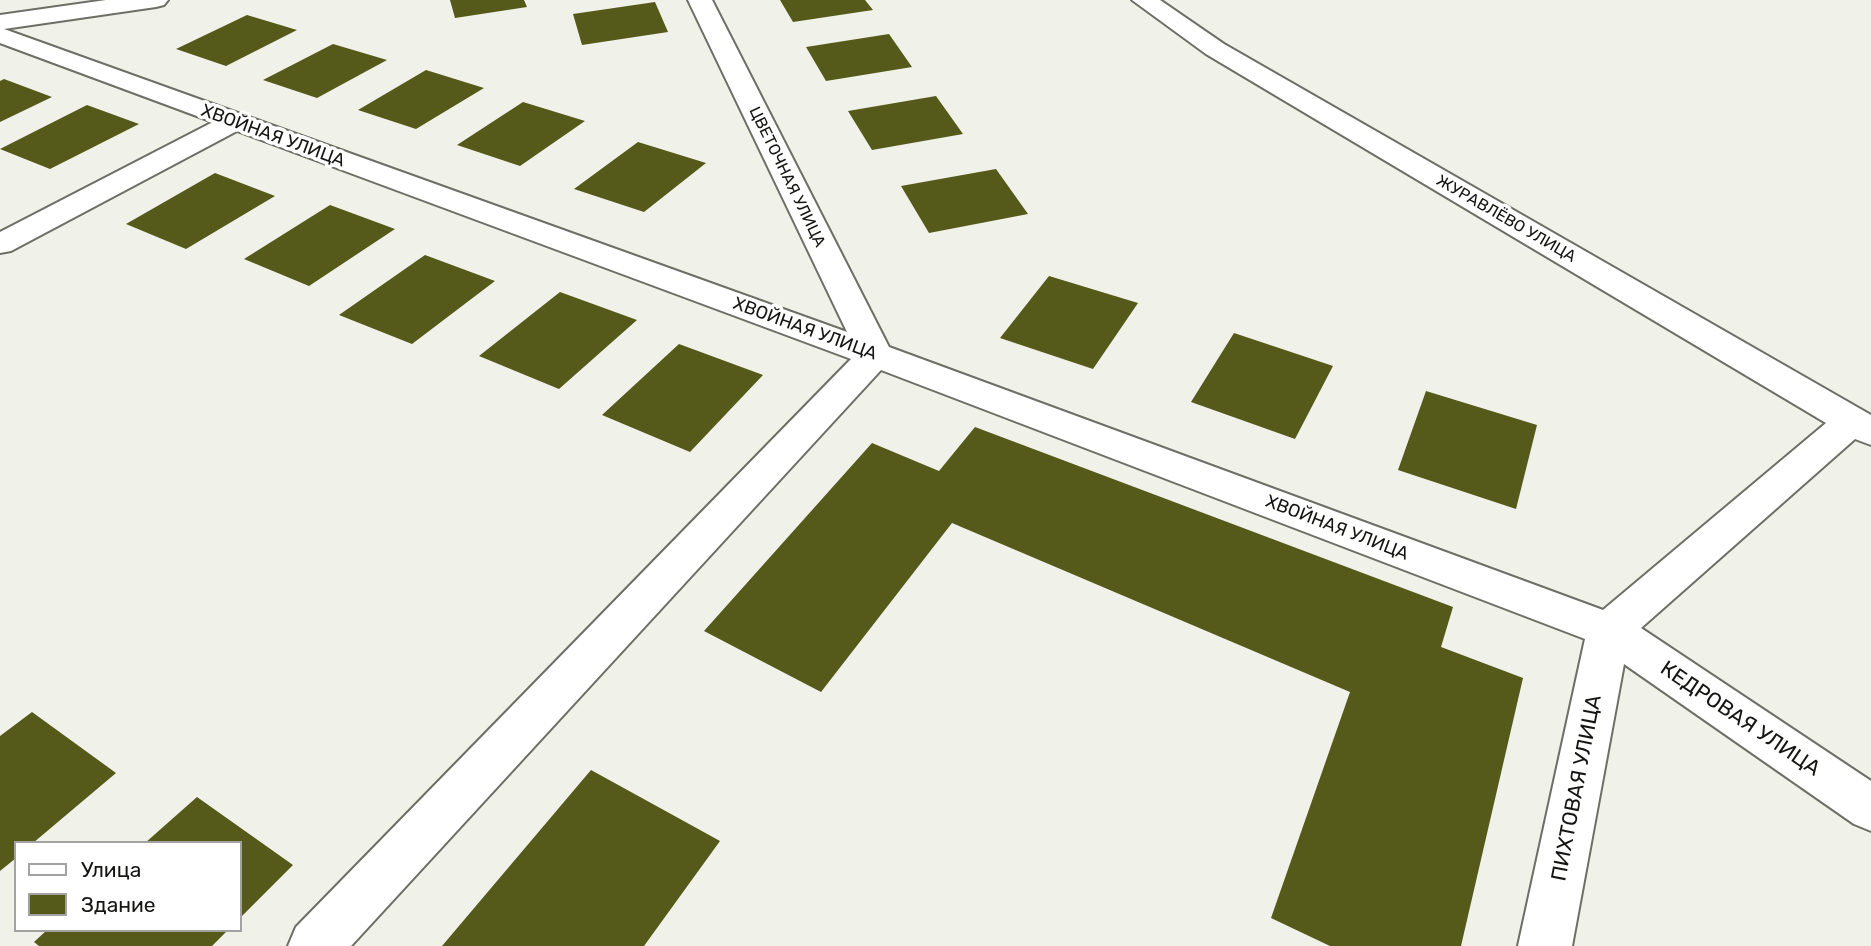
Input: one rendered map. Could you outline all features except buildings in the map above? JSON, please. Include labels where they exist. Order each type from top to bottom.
[{"type":"street","points":[[0,22],[156,0]]},
{"type":"street","name":"ЦВЕТОЧНАЯ УЛИЦА","points":[[700,0],[875,355]]},
{"type":"street","name":"ЖУРАВЛЁВО УЛИЦА","points":[[1144,0],[1215,49],[1861,427]]},
{"type":"street","name":"ХВОЙНАЯ УЛИЦА","points":[[0,35],[875,355],[1609,630]]},
{"type":"street","points":[[0,244],[234,122]]},
{"type":"street","points":[[315,946],[875,355]]},
{"type":"street","points":[[1609,630],[1861,427]]},
{"type":"street","name":"КЕДРОВАЯ УЛИЦА","points":[[1609,630],[1871,808]]},
{"type":"street","name":"ПИХТОВАЯ УЛИЦА","points":[[1545,946],[1609,630]]}]
